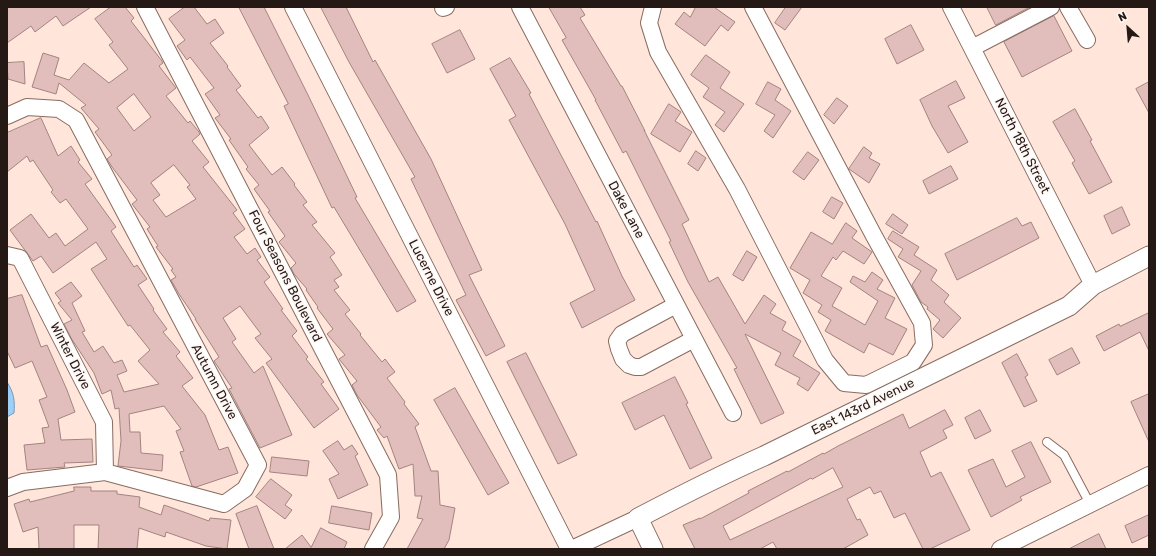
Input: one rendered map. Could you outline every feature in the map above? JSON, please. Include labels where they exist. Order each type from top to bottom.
[{"type":"street","name":"Four Seasons Boulevard","points":[[145,7],[388,475],[392,517],[373,549]]},
{"type":"street","name":"Lucerne Drive","points":[[293,7],[571,549]]},
{"type":"street","points":[[442,7],[446,7]]},
{"type":"street","name":"Dake Lane","points":[[520,7],[733,413]]},
{"type":"street","points":[[653,7],[649,23],[658,52],[737,189],[825,360],[844,384],[866,385],[913,362],[924,345],[922,322],[870,229],[753,7]]},
{"type":"street","name":"North 18th Street","points":[[951,7],[1094,284]]},
{"type":"street","points":[[972,48],[1051,7]]},
{"type":"street","points":[[1068,7],[1087,40]]},
{"type":"street","name":"Autumn Drive","points":[[7,116],[27,106],[59,109],[76,120],[258,465],[245,488],[224,504],[105,472],[23,482],[7,488]]},
{"type":"street","name":"Winter Drive","points":[[7,255],[20,258],[104,422],[105,472]]},
{"type":"street","name":"East 143rd Avenue","points":[[571,549],[638,518],[728,472],[764,456],[1068,306],[1094,284],[1149,256]]},
{"type":"street","points":[[676,305],[622,334],[617,341],[618,349],[623,359],[629,365],[641,367],[694,339]]},
{"type":"street","points":[[1000,549],[1149,475]]},
{"type":"street","points":[[638,518],[654,549]]},
{"type":"lane","points":[[1047,442],[1064,455],[1090,504]]},
{"type":"water","points":[[7,382],[14,397],[14,413],[7,417]]},
{"type":"building","points":[[7,7],[91,7],[63,26],[56,16],[35,32],[31,26],[7,43]]},
{"type":"building","points":[[111,7],[125,7],[134,18],[131,21],[162,61],[163,63],[159,66],[176,88],[166,96],[188,123],[190,121],[199,132],[200,134],[192,141],[209,162],[203,167],[237,210],[233,213],[245,229],[234,237],[247,254],[255,248],[261,257],[257,260],[270,277],[264,282],[283,309],[281,310],[297,331],[292,336],[308,357],[306,359],[324,382],[321,384],[339,409],[314,428],[266,363],[272,359],[255,338],[261,334],[240,306],[223,318],[236,339],[232,342],[254,373],[263,366],[292,435],[260,448],[229,389],[232,388],[214,361],[219,357],[171,280],[176,277],[171,270],[173,269],[156,247],[158,246],[147,229],[150,227],[132,204],[137,200],[107,159],[112,155],[95,132],[99,129],[81,108],[86,105],[59,83],[56,94],[32,87],[43,53],[59,58],[54,75],[69,80],[84,63],[109,83],[128,69],[109,45],[113,42],[95,19]],"holes":[[[134,94],[151,117],[134,131],[117,108]],[[174,165],[190,185],[187,187],[196,199],[166,217],[153,200],[160,195],[151,183]]]},
{"type":"building","points":[[185,7],[194,7],[207,24],[215,19],[224,33],[210,43],[241,86],[236,90],[258,118],[261,116],[269,128],[249,145],[272,175],[282,167],[307,202],[303,205],[317,222],[312,225],[335,253],[330,257],[342,275],[334,280],[339,287],[334,290],[350,310],[345,314],[382,362],[385,359],[395,372],[387,378],[419,424],[415,427],[431,471],[438,471],[440,505],[455,508],[449,540],[444,549],[407,549],[423,519],[417,518],[422,496],[415,496],[413,464],[399,469],[387,436],[384,438],[377,430],[381,427],[357,395],[352,385],[357,381],[339,359],[345,355],[327,334],[333,329],[317,308],[318,307],[306,290],[307,289],[294,274],[291,268],[296,263],[279,242],[285,236],[268,212],[270,211],[254,189],[259,185],[246,169],[248,167],[229,140],[231,139],[215,118],[220,115],[205,94],[214,88],[190,57],[187,60],[177,46],[185,40],[169,19]]},
{"type":"building","points":[[239,7],[264,7],[357,197],[355,198],[416,301],[397,312],[334,207],[332,208],[284,106],[288,104]]},
{"type":"building","points":[[321,7],[346,7],[373,62],[375,60],[431,159],[482,270],[469,275],[505,346],[486,356],[456,300],[466,295],[411,179],[415,177],[349,62]]},
{"type":"building","points":[[549,7],[580,7],[585,15],[580,18],[622,86],[689,220],[682,224],[709,282],[718,277],[745,324],[764,295],[776,304],[770,313],[786,322],[782,330],[801,341],[793,356],[820,373],[808,391],[797,384],[800,378],[775,365],[781,353],[745,334],[784,413],[761,424],[734,369],[737,368],[688,282],[669,242],[671,241],[626,151],[623,153],[596,100],[562,40],[566,38]]},
{"type":"building","points":[[696,7],[714,7],[735,22],[728,31],[721,25],[705,46],[675,24],[684,12],[690,17]]},
{"type":"building","points":[[786,7],[802,7],[785,30],[775,23]]},
{"type":"building","points":[[987,7],[1030,7],[996,25]]},
{"type":"building","points":[[1054,16],[1072,51],[1022,77],[1004,42]]},
{"type":"building","points":[[911,25],[924,50],[897,64],[885,39]]},
{"type":"building","points":[[460,30],[475,59],[447,73],[432,44]]},
{"type":"building","points":[[706,55],[730,72],[720,88],[744,104],[724,132],[715,125],[725,112],[703,97],[709,88],[691,75]]},
{"type":"building","points":[[510,58],[531,93],[529,94],[596,222],[597,221],[622,276],[635,300],[582,328],[570,303],[595,290],[565,224],[509,120],[516,116],[490,69]]},
{"type":"building","points":[[24,62],[25,84],[8,79],[7,63]]},
{"type":"building","points":[[956,81],[965,98],[948,106],[968,142],[948,153],[932,126],[920,100]]},
{"type":"building","points":[[768,82],[781,89],[775,100],[791,111],[773,138],[764,131],[775,115],[756,104]]},
{"type":"building","points":[[1149,82],[1149,113],[1136,89]]},
{"type":"building","points":[[837,98],[848,106],[834,124],[824,115]]},
{"type":"building","points":[[669,104],[681,112],[675,121],[692,132],[680,152],[651,134]]},
{"type":"building","points":[[1075,109],[1112,182],[1089,194],[1072,163],[1075,161],[1053,122]]},
{"type":"building","points":[[41,118],[58,156],[71,146],[80,160],[78,162],[92,179],[85,184],[116,227],[111,231],[134,267],[137,265],[147,279],[138,285],[154,309],[153,310],[167,329],[163,332],[180,352],[176,356],[193,378],[182,386],[205,415],[219,450],[228,447],[238,473],[196,487],[192,486],[180,452],[184,451],[176,431],[181,429],[164,406],[129,414],[130,432],[140,432],[141,453],[163,455],[162,471],[118,466],[121,441],[119,408],[115,409],[111,390],[102,394],[94,373],[71,338],[64,324],[72,320],[58,303],[61,301],[55,293],[71,282],[82,296],[72,303],[85,331],[82,332],[94,352],[103,346],[114,363],[122,360],[127,371],[117,375],[124,392],[159,384],[138,361],[150,350],[130,325],[128,326],[91,269],[107,259],[96,242],[53,273],[41,256],[33,261],[10,230],[31,214],[49,238],[56,233],[65,246],[88,229],[66,199],[60,203],[51,192],[53,190],[33,160],[30,162],[27,156],[7,172],[7,133]]},
{"type":"building","points":[[864,147],[872,153],[869,158],[880,164],[869,183],[849,169]]},
{"type":"building","points":[[696,151],[706,158],[698,171],[688,164]]},
{"type":"building","points":[[808,152],[819,160],[804,180],[793,172]]},
{"type":"building","points":[[951,166],[958,179],[929,194],[923,181]]},
{"type":"building","points":[[832,197],[843,203],[834,219],[823,212]]},
{"type":"building","points":[[1122,207],[1130,225],[1112,234],[1104,216]]},
{"type":"building","points":[[893,214],[908,225],[902,234],[886,224]]},
{"type":"building","points":[[1017,218],[1022,226],[1031,222],[1039,238],[957,280],[945,254]]},
{"type":"building","points":[[846,223],[857,231],[852,238],[872,252],[864,264],[843,251],[836,260],[833,257],[821,276],[842,288],[832,306],[865,325],[878,301],[850,282],[853,276],[865,282],[872,272],[883,280],[877,289],[895,298],[885,318],[907,329],[893,355],[869,343],[864,353],[825,331],[831,320],[818,312],[822,305],[803,293],[810,280],[790,268],[811,232],[832,244]]},
{"type":"building","points":[[893,231],[919,247],[914,255],[937,270],[931,280],[949,295],[944,302],[961,318],[943,338],[933,329],[940,320],[921,302],[912,285],[921,271],[898,257],[903,249],[888,239]]},
{"type":"building","points":[[747,251],[757,257],[743,281],[733,275]]},
{"type":"building","points":[[22,295],[41,347],[47,345],[75,412],[58,419],[61,440],[92,439],[93,462],[64,463],[65,467],[27,470],[24,445],[45,443],[42,428],[49,427],[39,400],[47,397],[32,361],[15,368],[7,351],[7,299]]},
{"type":"building","points":[[1149,313],[1149,351],[1140,332],[1104,351],[1096,336],[1119,324],[1120,326]]},
{"type":"building","points":[[1072,348],[1080,363],[1057,375],[1049,360]]},
{"type":"building","points":[[526,353],[577,455],[558,464],[507,362]]},
{"type":"building","points":[[1017,354],[1028,375],[1025,377],[1037,401],[1024,407],[1002,363]]},
{"type":"building","points":[[675,377],[688,403],[686,404],[712,458],[690,469],[664,415],[635,430],[622,403]]},
{"type":"building","points":[[455,388],[509,483],[488,495],[434,400]]},
{"type":"building","points":[[1149,394],[1149,442],[1131,402]]},
{"type":"building","points":[[945,410],[953,425],[943,430],[947,438],[920,452],[931,477],[941,472],[970,530],[930,549],[923,549],[905,513],[894,518],[881,491],[874,494],[870,487],[847,499],[857,520],[860,519],[868,535],[843,549],[777,549],[773,542],[760,549],[695,549],[683,525],[700,519],[749,493],[748,491],[903,414],[909,428]],"holes":[[[833,468],[843,487],[730,540],[723,526],[811,478],[812,479]]]},
{"type":"building","points":[[980,410],[991,431],[975,439],[965,418]]},
{"type":"building","points":[[338,441],[344,450],[352,445],[358,454],[355,456],[368,485],[338,499],[329,479],[339,474],[323,451]]},
{"type":"building","points":[[1031,442],[1051,482],[1020,497],[1022,500],[991,517],[968,470],[993,459],[1006,487],[1025,477],[1012,451]]},
{"type":"building","points":[[272,457],[309,461],[307,476],[270,472]]},
{"type":"building","points":[[271,479],[292,495],[285,505],[292,510],[285,519],[256,497]]},
{"type":"building","points":[[74,487],[91,487],[91,491],[117,491],[117,494],[140,497],[139,507],[161,515],[164,505],[209,521],[210,518],[231,520],[227,549],[206,546],[166,532],[165,537],[139,528],[137,549],[98,549],[99,525],[74,525],[74,549],[39,549],[38,527],[23,532],[14,504],[29,499],[30,502],[74,491]]},
{"type":"building","points":[[257,506],[274,549],[249,549],[236,514]]},
{"type":"building","points":[[332,506],[372,513],[369,530],[329,523]]},
{"type":"building","points":[[1149,515],[1149,535],[1132,543],[1125,526]]},
{"type":"building","points":[[321,528],[347,542],[344,549],[285,549],[302,535],[311,547]]},
{"type":"building","points":[[1099,534],[1106,549],[1069,549]]}]
